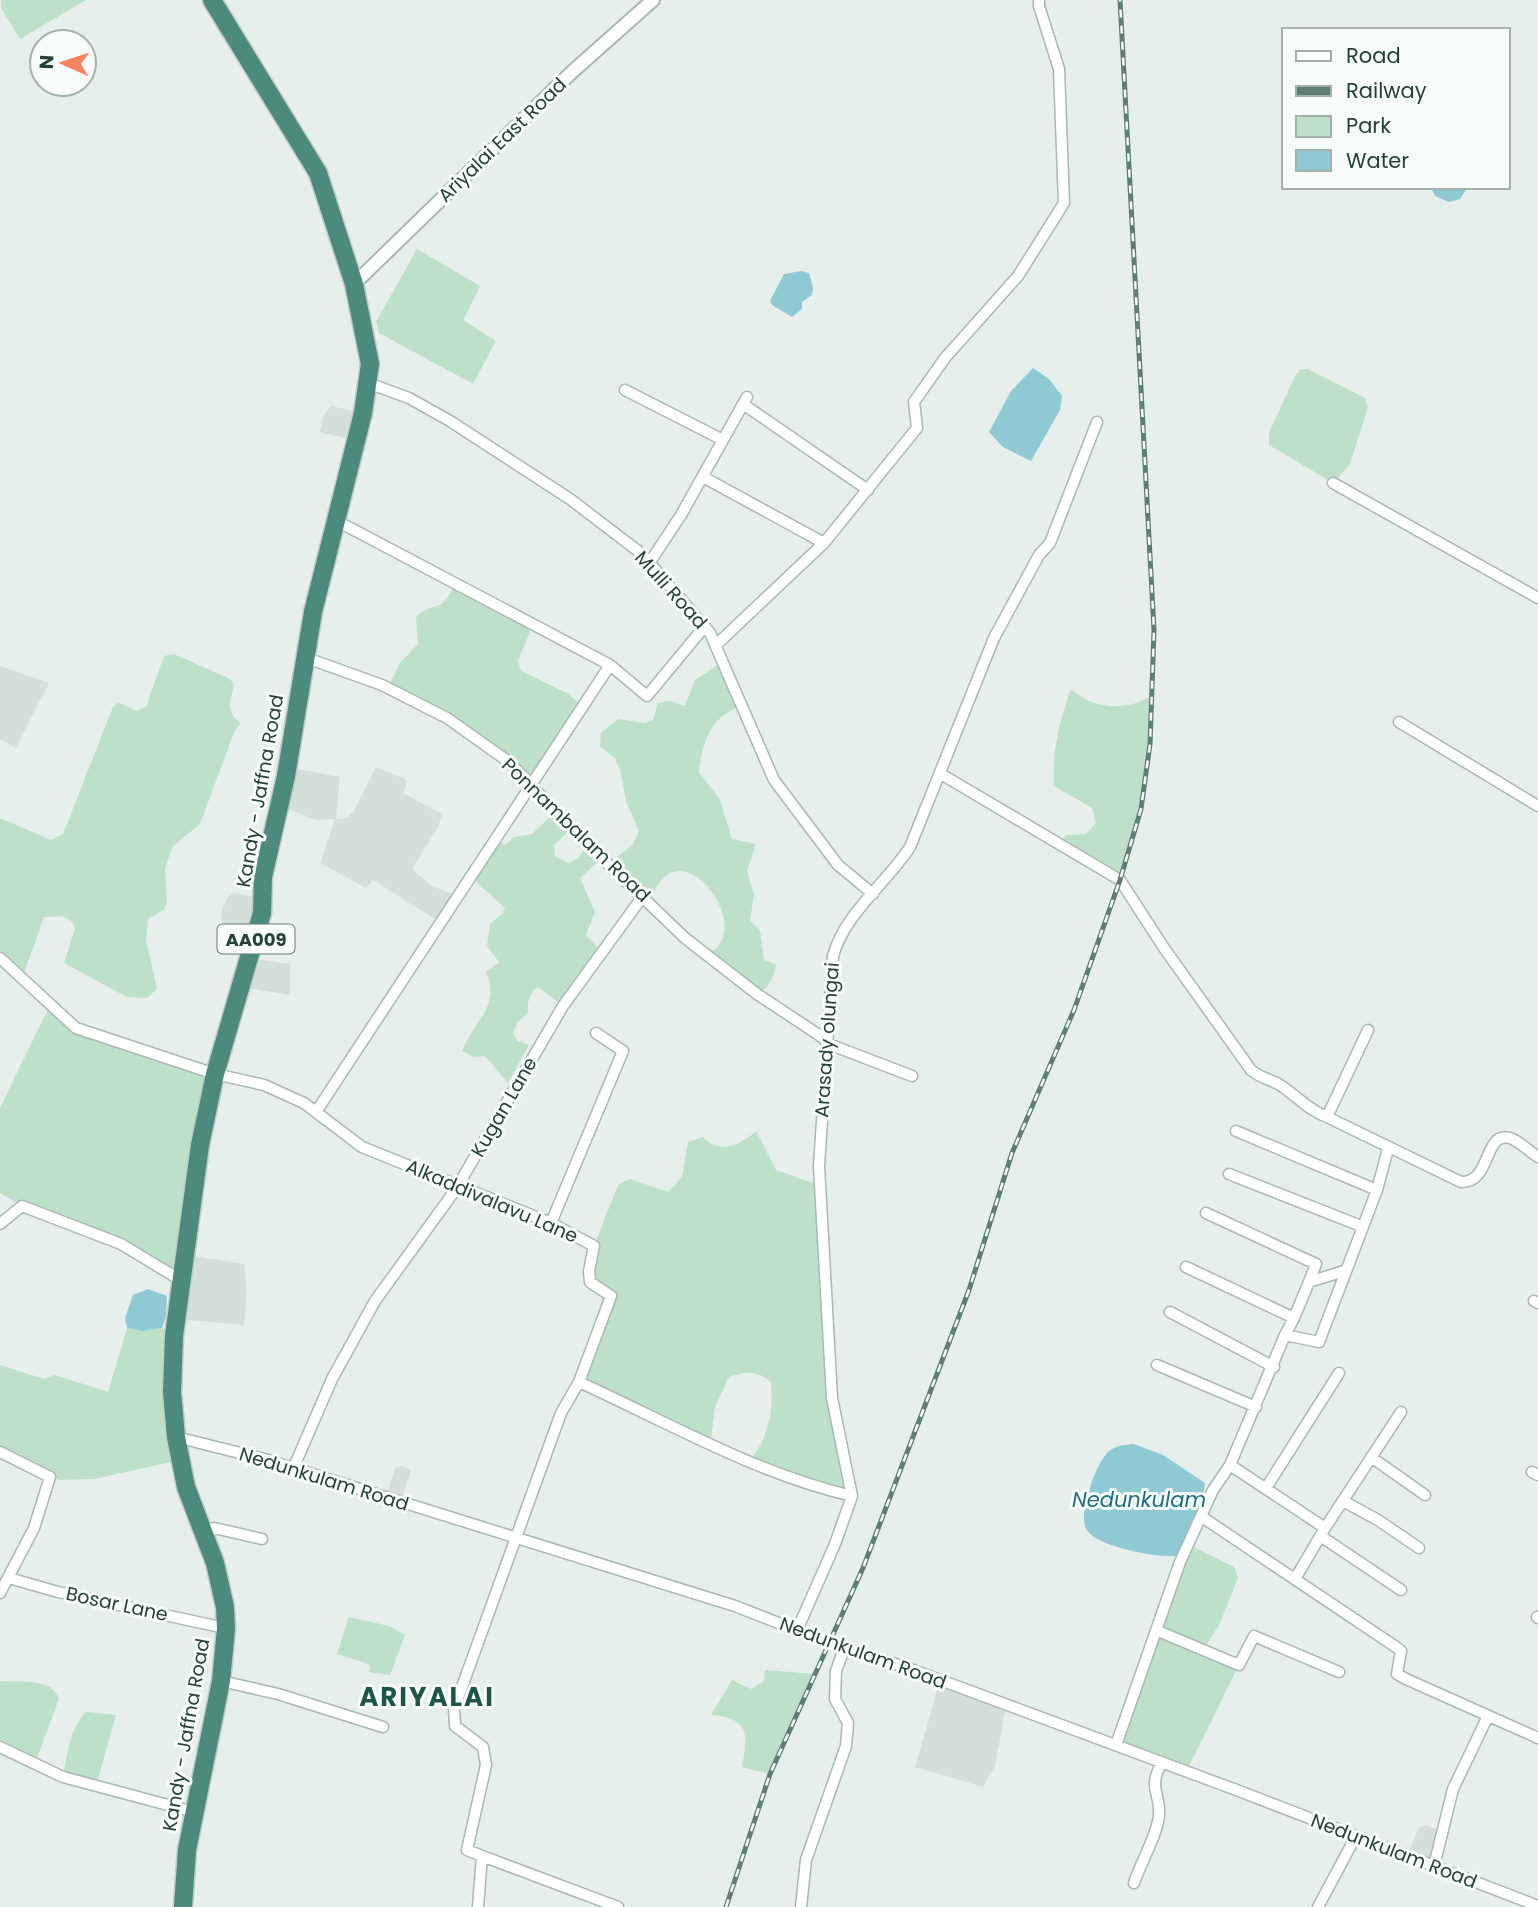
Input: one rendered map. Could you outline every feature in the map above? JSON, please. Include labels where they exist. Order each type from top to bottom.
[{"type":"highway","name":"Kandy - Jaffna Road","points":[[183,1907],[187,1850],[221,1681],[225,1628],[221,1590],[186,1487],[176,1437],[172,1392],[182,1282],[200,1145],[215,1074],[262,913],[262,877],[286,776],[304,657],[368,383],[370,351],[354,284],[318,173],[212,0]]},
{"type":"street","name":"Ariyalai East Road","points":[[354,284],[572,72],[653,0]]},
{"type":"street","points":[[716,646],[824,543],[917,428],[914,402],[929,379],[1019,274],[1064,204],[1059,69],[1039,0]]},
{"type":"street","name":"Mulli Road","points":[[368,383],[409,398],[458,426],[570,499],[650,562],[705,626],[774,780],[838,864],[873,894]]},
{"type":"street","points":[[625,390],[723,440]]},
{"type":"street","points":[[650,562],[703,477],[745,401],[868,490]]},
{"type":"street","name":"Arasady olungai","points":[[852,1496],[832,1398],[819,1166],[832,956],[838,937],[894,873],[910,847],[994,638],[1061,517],[1097,422]]},
{"type":"street","points":[[703,477],[824,543]]},
{"type":"street","points":[[1333,483],[1538,598]]},
{"type":"street","points":[[337,521],[610,665],[647,696],[705,626]]},
{"type":"street","name":"Ponnambalam Road","points":[[304,657],[382,685],[447,718],[509,762],[589,846],[685,938],[757,994],[826,1041],[912,1076]]},
{"type":"street","points":[[316,1112],[610,665]]},
{"type":"street","points":[[1399,722],[1538,806]]},
{"type":"street","points":[[941,774],[1120,880],[1164,948],[1251,1070],[1259,1077],[1280,1085],[1311,1111],[1461,1182],[1469,1182],[1479,1176],[1494,1142],[1500,1139],[1510,1138],[1538,1157]]},
{"type":"street","name":"Kugan Lane","points":[[293,1469],[332,1379],[375,1301],[458,1185],[563,1006],[643,896]]},
{"type":"street","name":"Alkaddivalavu Lane","points":[[0,958],[76,1028],[215,1074],[264,1085],[304,1103],[362,1147],[551,1223],[594,1246],[589,1271],[590,1282],[611,1296],[579,1382],[561,1413],[514,1537],[452,1718],[455,1726],[483,1747],[486,1765],[467,1850],[482,1856]]},
{"type":"street","points":[[1327,1117],[1368,1030]]},
{"type":"street","points":[[551,1223],[623,1051],[596,1033]]},
{"type":"street","points":[[1236,1131],[1377,1190]]},
{"type":"street","points":[[1285,1335],[1319,1342],[1361,1226],[1377,1190],[1388,1149]]},
{"type":"street","points":[[1229,1174],[1361,1226]]},
{"type":"street","points":[[0,1224],[22,1206],[121,1244],[182,1282]]},
{"type":"street","points":[[1116,1745],[1180,1562],[1213,1490],[1230,1465],[1274,1367],[1315,1264],[1206,1213]]},
{"type":"street","points":[[1186,1267],[1294,1318]]},
{"type":"street","points":[[1309,1282],[1344,1271]]},
{"type":"street","points":[[1170,1312],[1274,1367]]},
{"type":"street","points":[[1157,1365],[1256,1407]]},
{"type":"street","points":[[1266,1488],[1339,1373]]},
{"type":"street","points":[[579,1382],[720,1450],[813,1487],[852,1496],[835,1544],[798,1628]]},
{"type":"street","points":[[1295,1579],[1401,1412]]},
{"type":"street","name":"Nedunkulam Road","points":[[176,1437],[293,1469],[735,1605],[798,1628],[844,1649],[908,1668],[1116,1745],[1538,1906]]},
{"type":"street","points":[[0,1452],[50,1477],[34,1528],[0,1593]]},
{"type":"street","points":[[1371,1457],[1425,1495]]},
{"type":"street","points":[[1230,1465],[1266,1488],[1401,1590]]},
{"type":"street","points":[[1343,1501],[1378,1520],[1419,1548]]},
{"type":"street","points":[[1202,1517],[1401,1651],[1397,1674],[1538,1738]]},
{"type":"street","points":[[204,1534],[214,1528],[262,1539]]},
{"type":"street","name":"Bosar Lane","points":[[9,1578],[58,1592],[225,1628]]},
{"type":"street","points":[[1158,1631],[1239,1665],[1254,1636],[1339,1672]]},
{"type":"street","points":[[801,1907],[806,1860],[846,1746],[848,1723],[835,1699],[836,1671],[844,1649]]},
{"type":"street","points":[[221,1681],[278,1694],[383,1727]]},
{"type":"street","points":[[1434,1866],[1453,1789],[1488,1716]]},
{"type":"street","points":[[0,1746],[63,1777],[194,1812]]},
{"type":"street","points":[[1135,1884],[1159,1817],[1153,1789],[1161,1762]]},
{"type":"street","points":[[1318,1907],[1356,1836]]},
{"type":"street","points":[[478,1907],[482,1856],[618,1907]]},
{"type":"shaded area","points":[[331,406],[363,413],[357,441],[320,432],[323,416]]},
{"type":"shaded area","points":[[0,666],[49,683],[16,748],[0,739]]},
{"type":"shaded area","points":[[288,767],[340,777],[336,819],[347,818],[353,812],[376,767],[405,779],[407,782],[403,793],[442,814],[438,827],[412,869],[432,886],[459,897],[441,923],[373,880],[366,888],[320,863],[335,819],[316,820],[279,806]]},
{"type":"shaded area","points":[[233,893],[262,898],[253,935],[222,923],[221,913],[227,898]]},
{"type":"shaded area","points":[[251,958],[290,964],[290,995],[241,987]]},
{"type":"shaded area","points":[[186,1255],[244,1264],[247,1294],[244,1325],[177,1319]]},
{"type":"shaded area","points":[[402,1466],[411,1471],[400,1502],[386,1497],[395,1468]]},
{"type":"shaded area","points":[[940,1681],[1006,1706],[995,1766],[983,1787],[915,1767]]},
{"type":"shaded area","points":[[1427,1825],[1441,1832],[1434,1866],[1407,1856],[1419,1827]]},
{"type":"green space","points":[[1,0],[86,0],[39,28],[28,28],[28,34],[20,39],[1,8]]},
{"type":"green space","points":[[417,249],[480,286],[463,320],[496,341],[473,384],[379,333],[376,322]]},
{"type":"green space","points":[[1301,369],[1308,369],[1365,398],[1368,407],[1350,464],[1333,483],[1269,445],[1269,433],[1295,376]]},
{"type":"green space","points":[[456,582],[533,624],[518,661],[521,671],[567,693],[583,706],[530,785],[447,718],[388,688],[400,663],[418,644],[416,616],[442,603]]},
{"type":"green space","points":[[174,654],[230,679],[234,685],[231,711],[241,723],[235,730],[200,824],[173,846],[165,868],[167,901],[164,910],[148,919],[146,940],[157,989],[147,998],[127,997],[64,963],[75,929],[73,922],[62,916],[44,917],[22,979],[0,958],[0,818],[51,840],[63,834],[113,707],[118,702],[137,711],[146,707],[164,656]]},
{"type":"green space","points":[[722,662],[741,707],[722,716],[715,723],[706,741],[699,772],[720,800],[732,839],[756,844],[747,871],[754,894],[750,921],[760,930],[764,960],[776,964],[771,982],[757,994],[707,954],[721,942],[725,925],[720,905],[694,875],[677,871],[662,879],[650,903],[609,864],[632,845],[639,831],[626,801],[615,758],[600,746],[601,733],[618,719],[645,723],[653,720],[658,703],[670,701],[685,706],[695,680]]},
{"type":"green space","points":[[1071,689],[1089,701],[1110,706],[1131,704],[1151,696],[1142,789],[1120,880],[1060,844],[1066,835],[1086,834],[1096,823],[1092,808],[1054,786],[1057,737]]},
{"type":"green space","points":[[555,812],[572,828],[554,845],[555,856],[568,863],[578,858],[588,845],[602,858],[580,878],[595,912],[586,935],[602,952],[563,1006],[538,987],[532,992],[528,1013],[518,1022],[513,1033],[518,1041],[529,1045],[508,1083],[485,1056],[474,1057],[462,1051],[488,1004],[490,984],[486,972],[499,962],[487,946],[490,924],[505,908],[471,877],[496,838],[505,845],[514,837],[532,834]]},
{"type":"green space","points":[[50,1005],[76,1028],[215,1074],[182,1281],[121,1244],[22,1206],[0,1193],[0,1108]]},
{"type":"green space","points":[[756,1131],[776,1170],[822,1186],[832,1398],[852,1496],[750,1462],[765,1434],[772,1404],[771,1382],[761,1375],[746,1373],[729,1377],[715,1407],[710,1446],[579,1382],[610,1297],[590,1282],[594,1246],[618,1185],[630,1179],[668,1192],[682,1177],[688,1142],[703,1137],[716,1146],[730,1146]]},
{"type":"green space","points":[[127,1328],[142,1331],[162,1328],[174,1336],[180,1460],[94,1479],[59,1480],[0,1453],[0,1365],[44,1379],[55,1375],[108,1392]]},
{"type":"green space","points":[[1189,1545],[1234,1567],[1238,1578],[1220,1623],[1204,1649],[1239,1665],[1186,1772],[1116,1745]]},
{"type":"green space","points":[[349,1617],[389,1626],[405,1635],[390,1675],[369,1672],[370,1666],[366,1663],[337,1654]]},
{"type":"green space","points":[[765,1670],[815,1674],[770,1774],[742,1767],[745,1737],[740,1724],[711,1715],[732,1680],[751,1689],[764,1681]]},
{"type":"green space","points":[[0,1681],[42,1684],[55,1692],[59,1699],[35,1763],[0,1747]]},
{"type":"green space","points":[[86,1712],[116,1715],[96,1786],[63,1777],[73,1734]]},
{"type":"water","points":[[1432,189],[1467,189],[1460,199],[1449,202],[1435,196]]},
{"type":"water","points":[[801,271],[809,273],[812,295],[802,302],[802,309],[792,317],[770,301],[784,274]]},
{"type":"water","points":[[1033,368],[1049,379],[1062,396],[1060,410],[1031,461],[1003,447],[989,432],[1011,391]]},
{"type":"water","points":[[148,1289],[167,1296],[162,1328],[142,1331],[127,1328],[125,1318],[133,1295]]},
{"type":"water","name":"Nedunkulam","points":[[1134,1444],[1163,1455],[1205,1483],[1203,1498],[1177,1556],[1142,1553],[1114,1546],[1086,1529],[1086,1501],[1103,1458],[1114,1448]]},
{"type":"railway","points":[[726,1907],[770,1774],[863,1568],[969,1290],[1012,1153],[1074,1010],[1120,880],[1141,809],[1150,744],[1154,630],[1120,0]]},
{"type":"district","name":"ARIYALAI","points":[[427,1697]]}]
